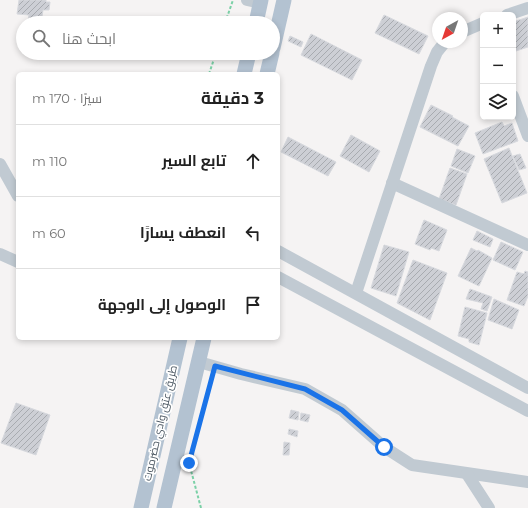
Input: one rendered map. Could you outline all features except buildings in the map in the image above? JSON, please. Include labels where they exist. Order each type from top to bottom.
[{"type":"main road","points":[[280,17],[284,0]]},
{"type":"main road","points":[[256,1],[256,16]]},
{"type":"main road","points":[[244,72],[247,60]]},
{"type":"main road","points":[[267,72],[270,60]]},
{"type":"main road","points":[[164,508],[202,348],[197,349],[187,346],[181,340]]},
{"type":"main road","name":"طريق عتق وادي حضرموت","points":[[141,508],[181,340]]},
{"type":"street","points":[[516,12],[528,8]]},
{"type":"street","points":[[468,30],[480,25]]},
{"type":"street","points":[[356,293],[431,66],[440,48]]},
{"type":"street","points":[[516,104],[528,136]]},
{"type":"street","points":[[0,164],[16,192]]},
{"type":"street","points":[[392,183],[528,245]]},
{"type":"street","points":[[280,252],[528,388]]},
{"type":"street","points":[[0,254],[16,261]]},
{"type":"street","points":[[280,278],[528,412]]},
{"type":"street","points":[[202,348],[215,366],[305,389],[342,410],[384,447],[412,465],[528,482]]},
{"type":"street","points":[[467,474],[488,508]]},
{"type":"path","points":[[227,16],[232,0]]},
{"type":"path","points":[[210,72],[214,60]]},
{"type":"path","points":[[201,508],[189,463],[215,366]]},
{"type":"route","points":[[189,463],[215,366],[241,374],[305,389],[342,410],[384,447]]}]
